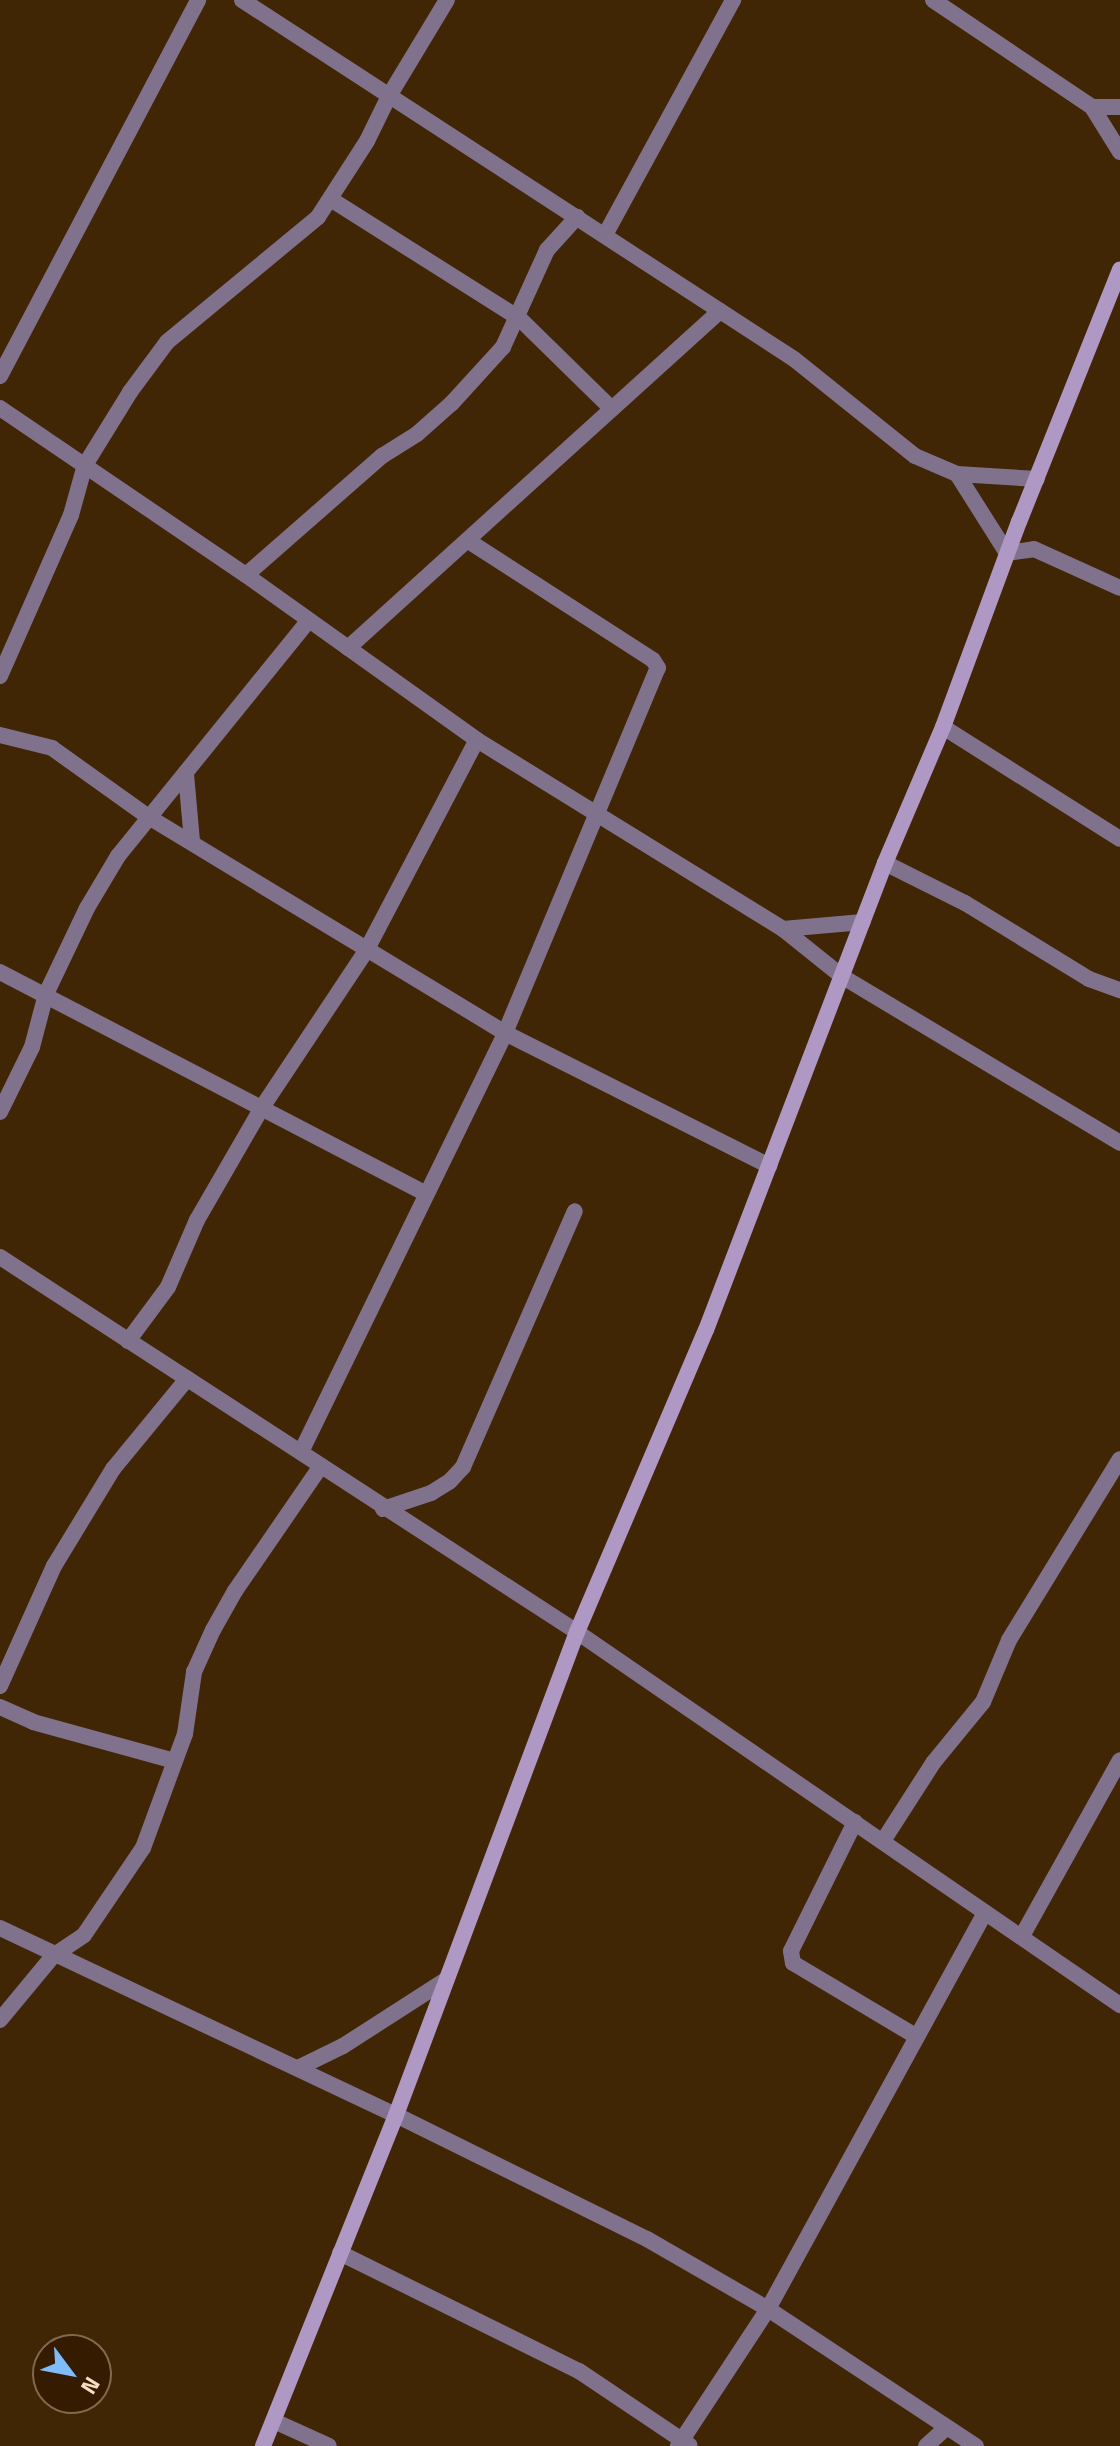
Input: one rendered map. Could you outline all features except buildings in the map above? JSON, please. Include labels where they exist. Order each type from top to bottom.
[{"type":"street","points":[[0,376],[198,0]]},
{"type":"street","points":[[242,0],[794,359],[890,440],[915,456],[957,474],[1037,479]]},
{"type":"street","points":[[0,676],[60,544],[85,465],[130,392],[167,342],[252,275],[318,217],[332,200],[389,96],[447,0]]},
{"type":"street","points":[[605,235],[733,0]]},
{"type":"street","points":[[933,0],[1092,107],[1120,152]]},
{"type":"street","points":[[1092,107],[1120,107]]},
{"type":"street","points":[[332,200],[519,318],[612,409]]},
{"type":"street","points":[[246,575],[382,456],[417,434],[452,403],[503,347],[519,318],[547,250],[577,217]]},
{"type":"street","points":[[263,2446],[396,2115],[577,1632],[706,1330],[885,863],[943,727],[1007,553],[1120,269]]},
{"type":"street","points":[[348,648],[720,311]]},
{"type":"street","points":[[0,408],[246,575],[477,740],[783,929],[843,977],[1120,1143]]},
{"type":"street","points":[[957,474],[1007,553]]},
{"type":"street","points":[[301,1452],[505,1033],[658,668],[653,660],[468,541]]},
{"type":"street","points":[[1007,553],[1034,549],[1120,588]]},
{"type":"street","points":[[0,1112],[32,1047],[46,994],[87,908],[147,816],[186,774],[308,621]]},
{"type":"street","points":[[943,727],[1120,839]]},
{"type":"street","points":[[0,735],[52,748],[147,816],[505,1033],[769,1166]]},
{"type":"street","points":[[128,1341],[168,1287],[197,1220],[261,1109],[366,951],[477,740]]},
{"type":"street","points":[[186,774],[192,841]]},
{"type":"street","points":[[885,863],[965,903],[1089,979],[1120,990]]},
{"type":"street","points":[[783,929],[863,922]]},
{"type":"street","points":[[0,972],[425,1193]]},
{"type":"street","points":[[383,1509],[431,1493],[450,1481],[463,1467],[575,1211]]},
{"type":"street","points":[[0,1257],[301,1452],[383,1509],[577,1632],[1120,2005]]},
{"type":"street","points":[[0,1686],[54,1566],[113,1469],[187,1379]]},
{"type":"street","points":[[883,1841],[933,1763],[983,1702],[1009,1640],[1120,1459]]},
{"type":"street","points":[[0,2020],[53,1956],[84,1935],[143,1848],[185,1734],[194,1672],[213,1630],[235,1591],[321,1466]]},
{"type":"street","points":[[0,1707],[33,1722],[175,1761]]},
{"type":"street","points":[[1022,1936],[1120,1760]]},
{"type":"street","points":[[855,1822],[791,1951],[793,1963],[917,2037]]},
{"type":"street","points":[[340,2253],[579,2371],[635,2405],[683,2444],[768,2309],[985,1912]]},
{"type":"street","points":[[0,1928],[53,1956],[396,2115],[647,2239],[768,2309],[976,2446]]},
{"type":"street","points":[[298,2068],[343,2046],[446,1980]]},
{"type":"street","points":[[274,2421],[329,2446]]},
{"type":"street","points":[[926,2446],[947,2427]]}]
